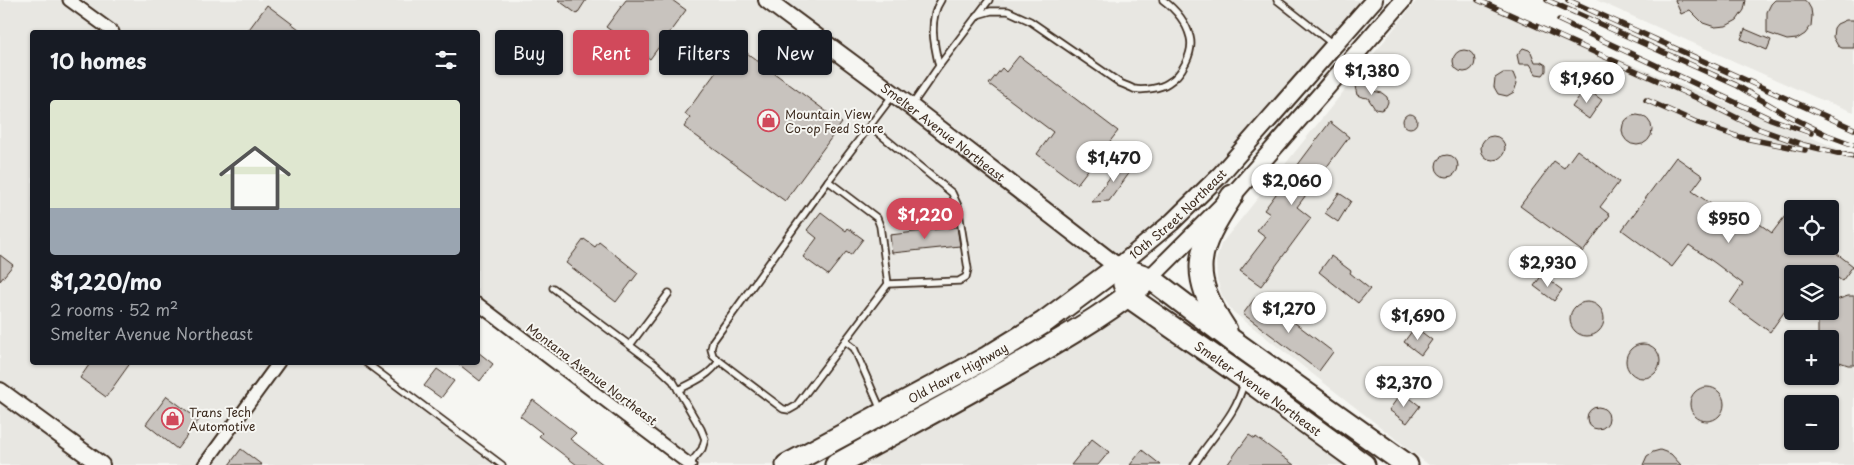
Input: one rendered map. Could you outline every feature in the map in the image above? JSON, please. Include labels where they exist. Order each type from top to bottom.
[{"type":"highway","points":[[1232,196],[1212,226],[1206,239],[1201,268],[1202,282],[1212,310],[1233,341]]},
{"type":"highway","points":[[1118,267],[1129,297]]},
{"type":"highway","name":"Smelter Avenue Northeast","points":[[1118,267],[1150,278],[1233,341],[1406,465]]},
{"type":"highway","name":"Old Havre Highway","points":[[787,465],[988,357],[1042,323],[1118,267]]},
{"type":"highway","name":"Old Havre Highway","points":[[836,465],[997,377],[1086,325],[1129,297],[1150,278]]},
{"type":"highway","name":"Smelter Avenue Northeast","points":[[1129,297],[1245,378],[1364,465]]},
{"type":"main road","name":"Smelter Avenue Northeast","points":[[767,0],[910,106],[1118,267]]},
{"type":"main road","name":"10th Street Northeast","points":[[1118,267],[1172,222],[1220,175],[1374,0]]},
{"type":"main road","name":"10th Street Northeast","points":[[1150,278],[1232,196],[1402,0]]},
{"type":"main road","points":[[0,391],[101,465]]},
{"type":"street","points":[[69,0],[110,30]]},
{"type":"street","name":"Montana Avenue Northeast","points":[[480,306],[689,465]]},
{"type":"street","points":[[204,465],[277,365]]},
{"type":"lane","points":[[939,66],[934,41],[934,9],[941,0]]},
{"type":"lane","points":[[910,106],[989,0]]},
{"type":"lane","points":[[978,15],[991,11],[1008,11],[1030,21],[1120,83],[1136,89],[1152,88],[1168,84],[1180,71],[1188,58],[1190,39],[1185,24],[1170,5],[1163,0]]},
{"type":"lane","points":[[1277,0],[1334,45]]},
{"type":"lane","points":[[828,182],[877,218],[880,226],[888,284],[796,406],[789,410],[783,409],[713,356],[711,349],[713,341],[828,182],[894,94]]},
{"type":"lane","points":[[870,126],[952,193],[958,206],[968,269],[966,277],[958,281],[888,284]]},
{"type":"lane","points":[[553,288],[656,365],[673,381],[705,439],[702,449],[689,465]]},
{"type":"lane","points":[[630,345],[669,293]]},
{"type":"lane","points":[[845,341],[854,348],[883,414]]},
{"type":"lane","points":[[678,390],[702,378],[713,370],[719,361]]},
{"type":"lane","points":[[369,365],[502,465]]},
{"type":"lane","points":[[1194,465],[1240,399],[1245,378]]},
{"type":"shaded area","points":[[0,0],[1365,0],[1220,175],[1118,267],[787,465],[690,465],[480,306],[480,30],[30,30],[30,365],[368,365],[502,465],[0,465]]},
{"type":"shaded area","points":[[1417,0],[1473,0],[1854,155],[1854,465],[1429,465],[1232,311],[1222,296],[1217,279],[1216,261],[1221,244]]},
{"type":"shaded area","points":[[1596,0],[1854,0],[1854,112],[1817,98]]},
{"type":"shaded area","points":[[1129,297],[1364,465],[836,465]]},
{"type":"building","points":[[558,0],[586,0],[577,14]]},
{"type":"building","points":[[626,0],[672,0],[686,10],[671,30],[659,30],[659,47],[650,59],[649,30],[610,30],[606,27]]},
{"type":"building","points":[[1675,0],[1746,0],[1744,10],[1737,20],[1726,26],[1715,27],[1703,23],[1690,10],[1681,14]]},
{"type":"building","points":[[1775,0],[1804,0],[1807,2],[1812,16],[1811,26],[1805,34],[1797,39],[1787,40],[1767,33],[1767,12]]},
{"type":"building","points":[[267,5],[300,30],[248,30]]},
{"type":"building","points":[[1846,20],[1854,20],[1854,48],[1838,46],[1833,37],[1834,28],[1837,24]]},
{"type":"building","points":[[1745,29],[1771,40],[1767,50],[1741,39]]},
{"type":"building","points":[[1523,48],[1531,52],[1535,62],[1541,62],[1546,65],[1546,71],[1543,75],[1536,74],[1530,64],[1519,64],[1517,55]]},
{"type":"building","points":[[1464,50],[1474,57],[1475,61],[1468,71],[1464,72],[1454,65],[1453,61],[1460,51]]},
{"type":"building","points":[[748,54],[758,61],[758,75],[777,75],[842,123],[785,201],[684,127],[690,118],[685,114],[714,75],[748,75]]},
{"type":"building","points":[[1019,56],[1118,131],[1077,184],[1037,154],[1053,132],[989,84],[1002,68],[1006,72]]},
{"type":"building","points":[[1503,73],[1513,73],[1517,83],[1514,92],[1507,96],[1498,94],[1494,87],[1495,78]]},
{"type":"building","points":[[1361,81],[1369,83],[1373,91],[1382,93],[1387,97],[1386,107],[1381,110],[1375,109],[1368,98],[1357,95],[1355,86]]},
{"type":"building","points":[[1585,88],[1602,100],[1589,119],[1572,107]]},
{"type":"building","points":[[1407,114],[1413,114],[1417,121],[1413,128],[1407,128],[1403,124],[1403,118]]},
{"type":"building","points":[[1637,115],[1648,119],[1652,130],[1648,141],[1637,145],[1626,141],[1622,130],[1626,119]]},
{"type":"building","points":[[1330,122],[1349,137],[1297,207],[1311,218],[1261,286],[1240,271],[1266,237],[1257,230],[1270,214],[1264,210]]},
{"type":"building","points":[[1493,136],[1501,140],[1505,148],[1501,156],[1493,160],[1485,156],[1481,148],[1485,140]]},
{"type":"building","points":[[1577,150],[1619,182],[1600,207],[1610,215],[1583,252],[1520,206],[1554,161],[1564,168]]},
{"type":"building","points":[[1443,155],[1451,155],[1458,162],[1458,170],[1451,177],[1443,177],[1436,170],[1436,162]]},
{"type":"building","points":[[1676,157],[1703,176],[1692,191],[1724,213],[1731,203],[1772,233],[1784,217],[1784,255],[1839,255],[1853,266],[1842,281],[1839,279],[1839,265],[1784,265],[1784,312],[1770,332],[1730,303],[1743,284],[1689,245],[1672,267],[1622,230]]},
{"type":"building","points":[[1121,162],[1126,162],[1133,168],[1109,201],[1092,202]]},
{"type":"building","points":[[1339,193],[1351,201],[1338,222],[1325,213]]},
{"type":"building","points":[[821,212],[846,231],[848,228],[863,239],[851,255],[846,252],[828,275],[803,257],[817,238],[807,230]]},
{"type":"building","points":[[957,227],[960,246],[892,253],[890,235]]},
{"type":"building","points":[[584,239],[595,247],[599,242],[638,273],[616,302],[566,263]]},
{"type":"building","points":[[0,255],[13,265],[0,281]]},
{"type":"building","points":[[1331,256],[1370,289],[1358,303],[1319,272]]},
{"type":"building","points":[[1542,275],[1562,290],[1554,301],[1534,286]]},
{"type":"building","points":[[1854,296],[1854,365],[1839,362],[1839,330],[1818,330],[1818,320],[1839,320],[1839,299]]},
{"type":"building","points":[[1255,298],[1276,313],[1278,310],[1333,352],[1319,371],[1243,314]]},
{"type":"building","points":[[1587,302],[1599,307],[1604,319],[1599,331],[1587,336],[1575,331],[1570,319],[1575,307]]},
{"type":"building","points":[[1415,327],[1432,340],[1421,355],[1404,342]]},
{"type":"building","points":[[1643,344],[1655,349],[1660,361],[1655,373],[1643,378],[1631,373],[1626,361],[1631,349]]},
{"type":"building","points":[[480,354],[493,364],[480,381],[460,365],[480,365]]},
{"type":"building","points":[[89,365],[129,365],[106,397],[80,378]]},
{"type":"building","points":[[437,369],[454,381],[441,398],[424,386]]},
{"type":"building","points":[[1707,387],[1719,392],[1724,404],[1719,416],[1707,421],[1695,416],[1690,404],[1695,392]]},
{"type":"building","points":[[1402,392],[1420,406],[1407,423],[1389,410]]},
{"type":"building","points":[[167,396],[199,420],[177,449],[146,424]]},
{"type":"building","points":[[533,400],[576,433],[570,439],[604,465],[577,465],[539,436],[542,433],[520,416]]},
{"type":"building","points":[[1594,407],[1602,407],[1609,414],[1609,422],[1602,429],[1594,429],[1587,422],[1587,414]]},
{"type":"building","points":[[1249,435],[1255,439],[1256,437],[1294,465],[1227,465]]},
{"type":"building","points":[[1092,439],[1109,452],[1098,465],[1071,465]]},
{"type":"building","points":[[241,449],[262,465],[229,465]]},
{"type":"building","points":[[1142,450],[1161,465],[1130,465]]},
{"type":"building","points":[[1660,450],[1671,454],[1681,465],[1643,465],[1647,456]]},
{"type":"railway","points":[[1478,0],[1697,98],[1759,129],[1804,145],[1854,157]]},
{"type":"railway","points":[[1547,0],[1736,85],[1787,115],[1827,135],[1854,145]]},
{"type":"railway","points":[[1568,0],[1854,129]]},
{"type":"railway","points":[[1559,20],[1771,119],[1811,133]]},
{"type":"railway","points":[[1646,100],[1698,123],[1739,137],[1805,150]]},
{"type":"place","name":"Mountain View Co-op Feed Store","points":[[769,121]]},
{"type":"place","name":"Trans Tech Automotive","points":[[173,419]]}]
